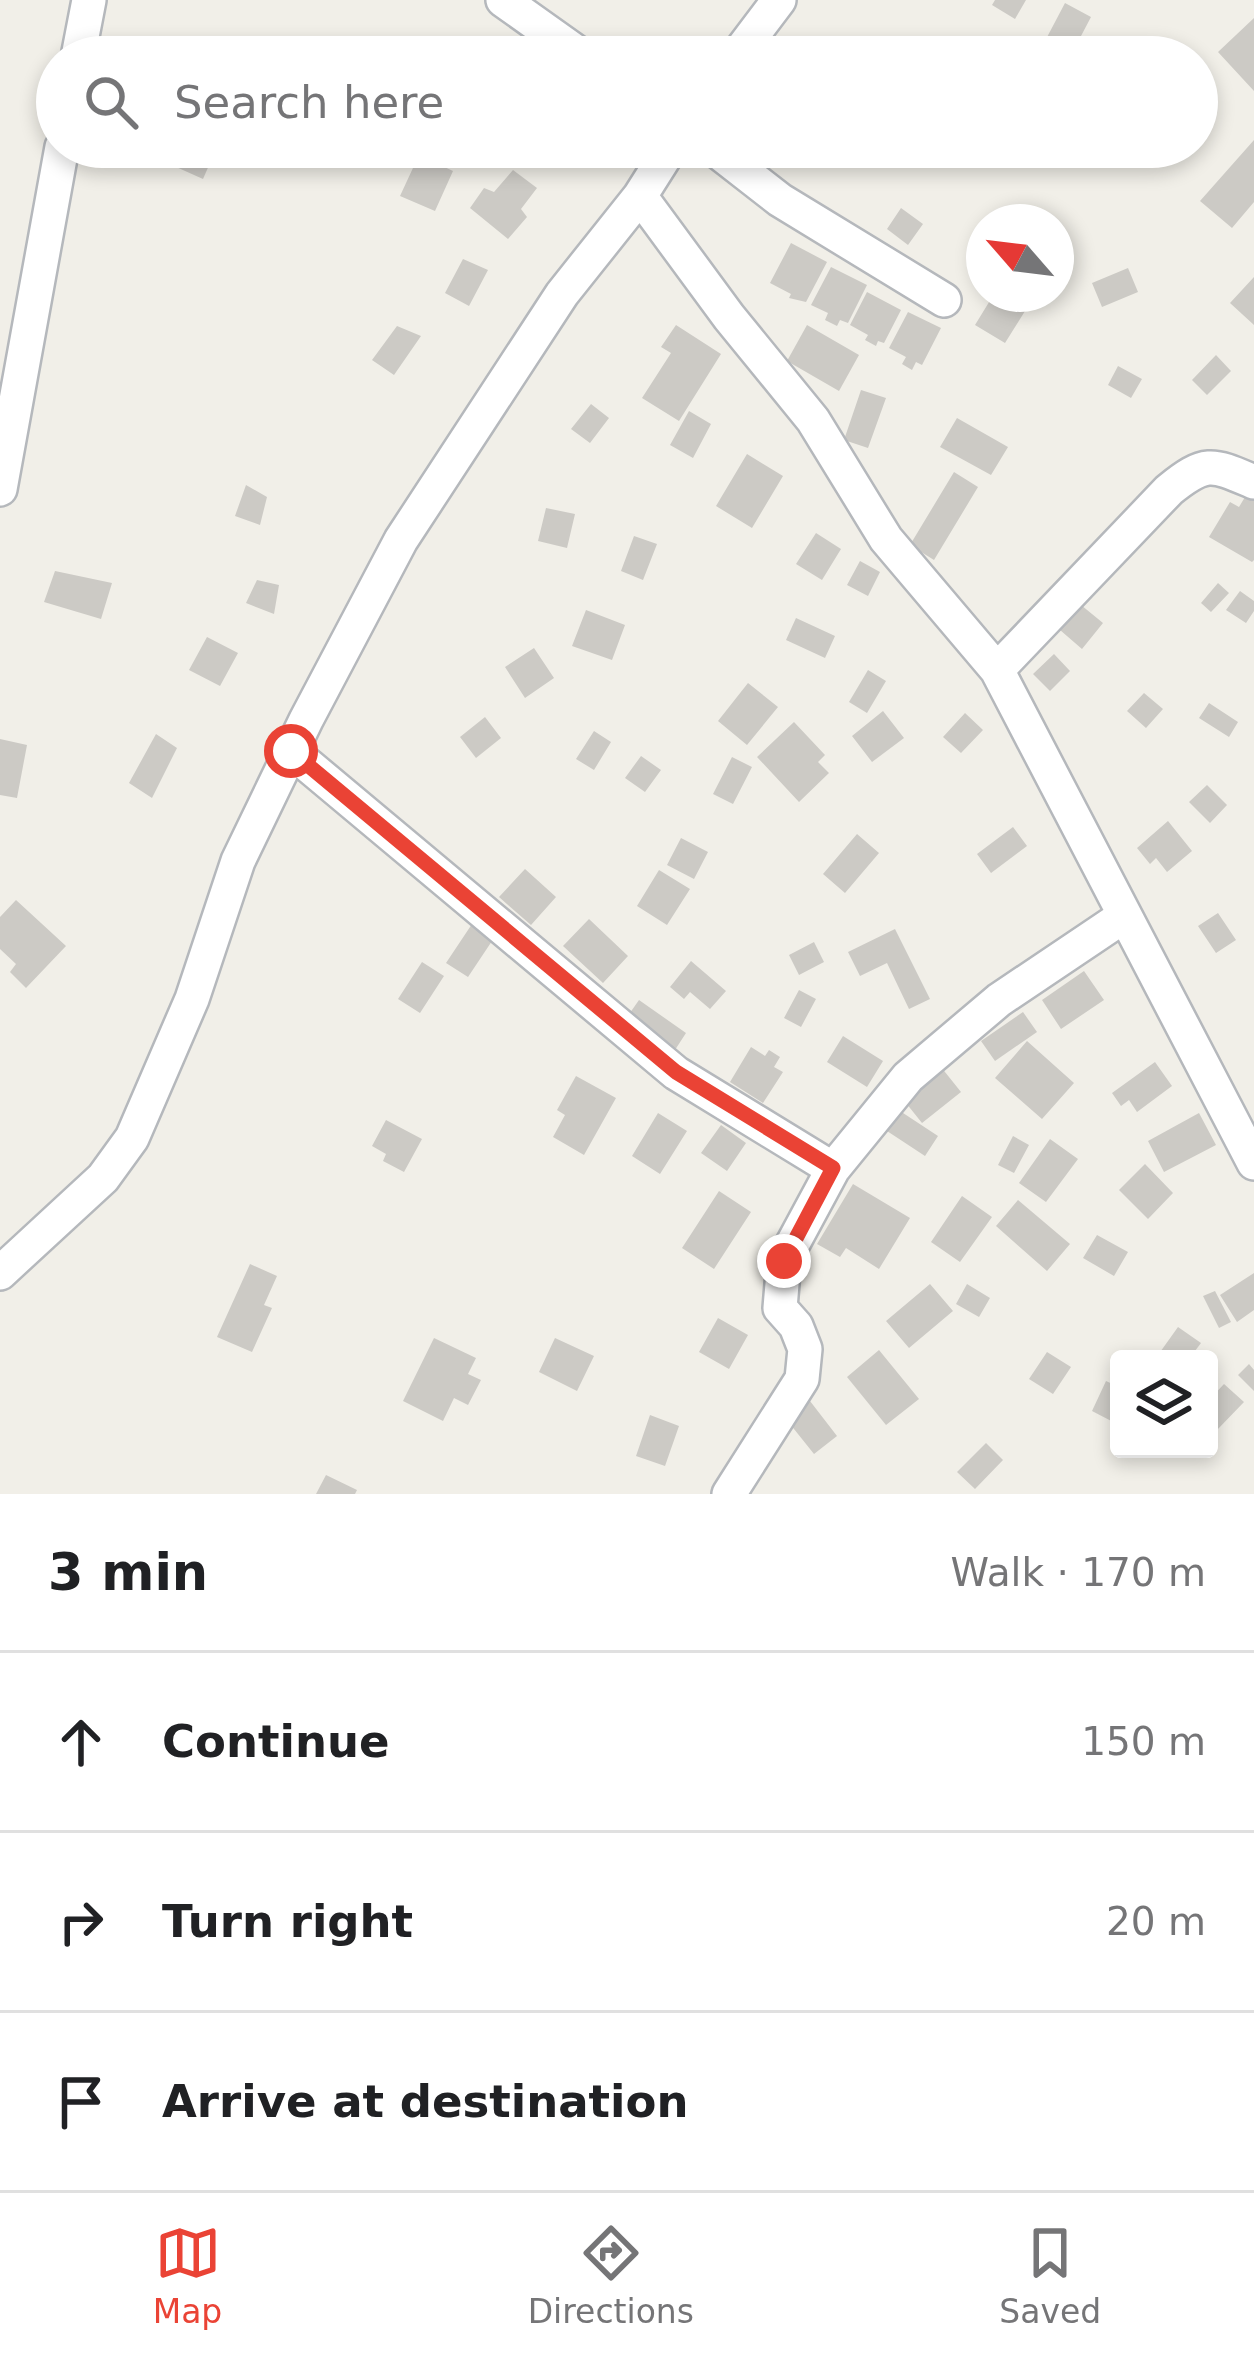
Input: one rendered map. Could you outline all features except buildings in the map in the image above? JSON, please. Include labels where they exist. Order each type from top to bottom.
[{"type":"street","points":[[82,36],[88,0]]},
{"type":"street","points":[[503,0],[554,36]]},
{"type":"street","points":[[752,36],[779,0]]},
{"type":"street","points":[[0,489],[58,168]]},
{"type":"street","points":[[0,1273],[103,1178],[132,1138],[192,999],[238,860],[401,540],[562,294],[658,168]]},
{"type":"street","points":[[739,168],[780,200],[944,300]]},
{"type":"street","points":[[640,196],[729,317],[814,420],[886,539],[997,670],[1254,1162]]},
{"type":"street","points":[[997,670],[1192,471],[1214,465],[1254,482]]},
{"type":"street","points":[[291,751],[676,1072],[833,1168]]},
{"type":"street","points":[[729,1494],[802,1379],[805,1349],[796,1326],[780,1308],[784,1261],[833,1168],[908,1077],[999,1000],[1124,916]]},
{"type":"route","points":[[291,751],[676,1072],[833,1168],[784,1261]]}]
